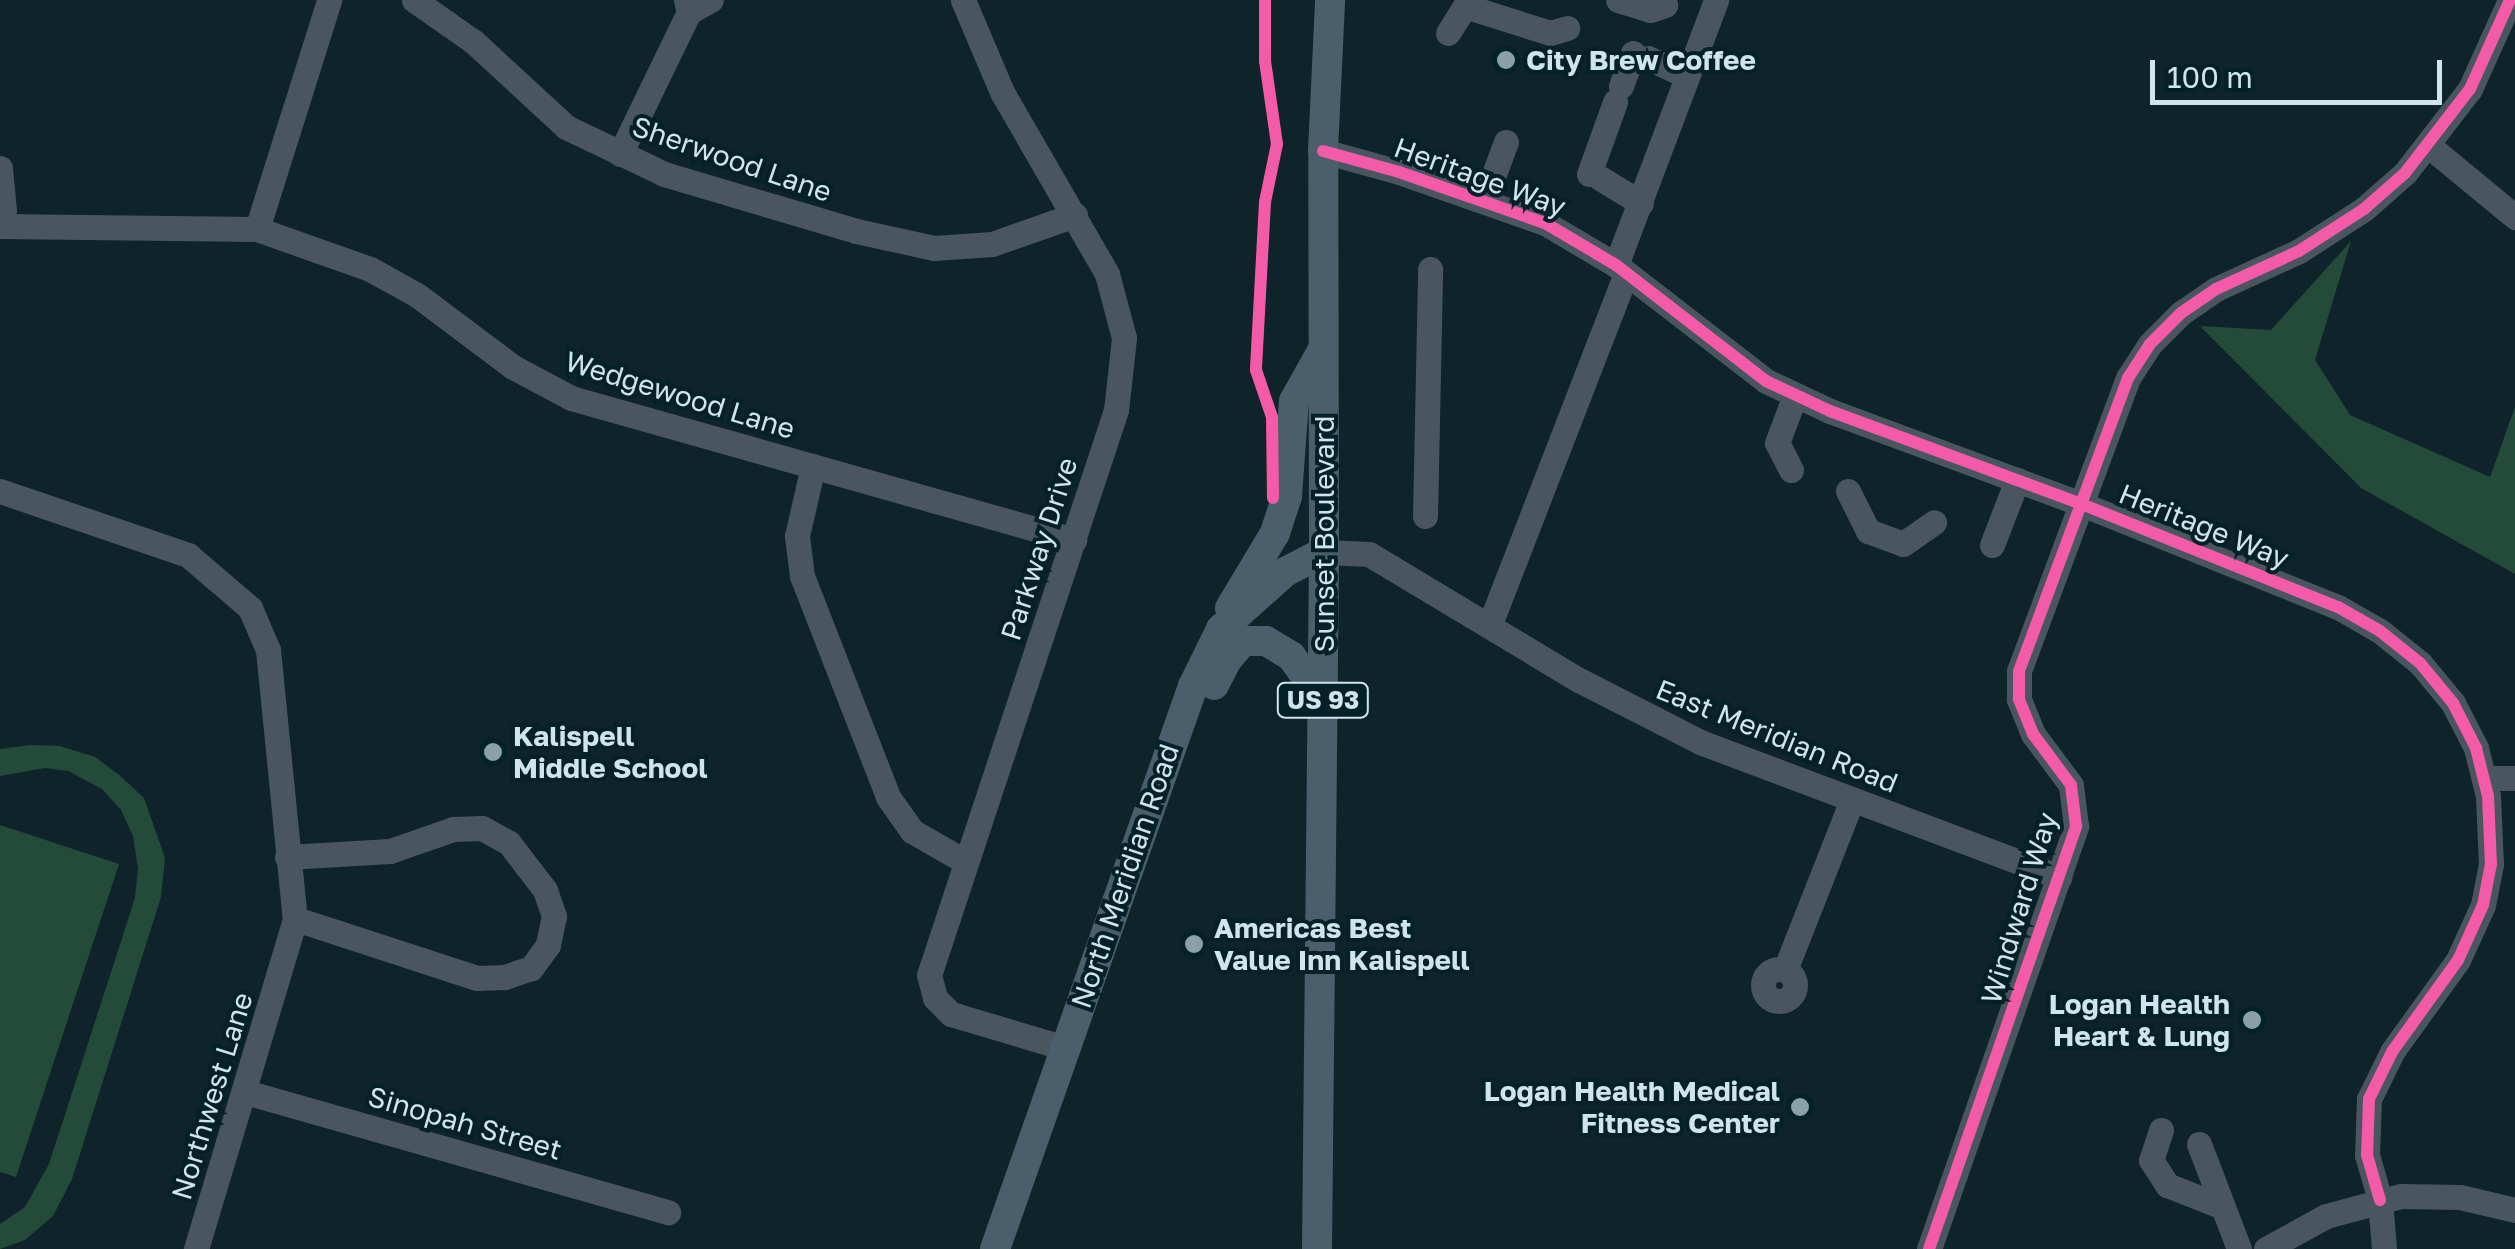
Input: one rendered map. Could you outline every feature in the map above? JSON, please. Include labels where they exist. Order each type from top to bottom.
[{"type":"main road","name":"Sunset Boulevard","points":[[1316,1249],[1324,552],[1323,151],[1330,0]]},
{"type":"main road","points":[[1221,629],[1238,592],[1275,533],[1287,496],[1294,401],[1324,348]]},
{"type":"main road","name":"North Meridian Road","points":[[995,1249],[1160,771],[1221,629],[1285,572],[1324,552]]},
{"type":"main road","points":[[1160,771],[1186,742],[1226,660],[1243,640],[1266,641],[1292,656],[1323,700]]},
{"type":"street","points":[[257,228],[329,0]]},
{"type":"street","name":"Sherwood Lane","points":[[414,0],[474,42],[566,127],[664,174],[740,198],[934,248],[992,244],[1075,215]]},
{"type":"street","name":"Parkway Drive","points":[[963,0],[1002,92],[1111,284],[1124,338],[1116,410],[929,974],[934,998],[951,1014],[973,1024],[1064,1048]]},
{"type":"street","points":[[1618,0],[1650,10],[1664,5]]},
{"type":"street","points":[[1490,624],[1716,0]]},
{"type":"street","name":"Windward Way","points":[[1930,1249],[2076,826],[2071,785],[2033,734],[2020,699],[2019,671],[2128,378],[2150,344],[2181,314],[2216,290],[2299,251],[2364,209],[2429,146],[2470,90],[2510,0]]},
{"type":"street","points":[[620,154],[695,4]]},
{"type":"street","points":[[1448,33],[1466,6],[1550,33],[1567,28]]},
{"type":"street","points":[[1641,203],[1595,176],[1618,94],[1640,55],[1687,76]]},
{"type":"street","points":[[1484,202],[1506,142]]},
{"type":"street","points":[[2429,146],[2515,217]]},
{"type":"street","name":"Heritage Way","points":[[1323,151],[1546,223],[1621,269],[1751,373],[1795,395],[2338,607],[2380,631],[2420,663],[2453,702],[2471,736],[2484,778],[2492,842],[2483,905],[2458,960],[2392,1052],[2369,1099],[2367,1155],[2380,1200],[2384,1249]]},
{"type":"street","points":[[0,168],[0,225]]},
{"type":"street","name":"Wedgewood Lane","points":[[0,225],[257,228],[370,269],[417,295],[513,367],[571,398],[1074,540]]},
{"type":"street","points":[[1425,516],[1430,269]]},
{"type":"street","points":[[1791,470],[1777,443],[1795,395]]},
{"type":"street","points":[[813,466],[797,536],[802,576],[888,797],[912,831],[966,862]]},
{"type":"street","points":[[1992,546],[2017,480]]},
{"type":"street","points":[[0,491],[188,556],[250,608],[268,650],[287,856],[295,919],[478,978],[505,977],[530,968],[548,945],[554,916],[546,890],[509,843],[482,828],[453,828],[412,847],[354,857],[287,856]]},
{"type":"street","points":[[1848,491],[1868,531],[1903,544],[1934,522]]},
{"type":"street","name":"East Meridian Road","points":[[1324,552],[1369,554],[1640,713],[1700,742],[2060,877]]},
{"type":"street","points":[[2484,778],[2515,778]]},
{"type":"street","points":[[1785,970],[1852,800]]},
{"type":"street","name":"Northwest Lane","points":[[196,1249],[295,919]]},
{"type":"street","name":"Sinopah Street","points":[[246,1092],[668,1212]]},
{"type":"street","points":[[2161,1130],[2151,1160],[2167,1185],[2220,1206]]},
{"type":"street","points":[[2199,1144],[2239,1249]]},
{"type":"street","points":[[2266,1249],[2326,1216],[2380,1200],[2427,1194],[2515,1210]]},
{"type":"green space","points":[[2351,241],[2315,360],[2350,415],[2490,477],[2515,407],[2515,574],[2361,488],[2200,326],[2271,330]]},
{"type":"green space","points":[[60,746],[95,757],[118,774],[144,798],[165,858],[161,897],[72,1179],[53,1216],[25,1240],[0,1249],[0,1224],[25,1207],[49,1164],[135,898],[138,868],[133,836],[121,810],[102,789],[68,771],[45,768],[0,776],[0,749]]},
{"type":"green space","points":[[0,825],[119,864],[16,1177],[0,1172]]},
{"type":"cycle path","points":[[1265,0],[1265,61],[1277,144],[1265,202],[1256,370],[1272,417],[1273,498]]},
{"type":"cycle path","points":[[1929,1249],[2076,826],[2071,785],[2033,734],[2019,699],[2019,671],[2128,378],[2150,344],[2181,313],[2216,289],[2299,251],[2364,209],[2405,173],[2470,89],[2510,0]]},
{"type":"cycle path","points":[[1323,151],[1399,172],[1545,223],[1616,265],[1766,381],[1830,411],[2079,503],[2338,607],[2380,631],[2420,663],[2453,703],[2476,748],[2488,796],[2491,864],[2483,905],[2458,960],[2392,1052],[2369,1099],[2367,1155],[2380,1200]]},
{"type":"place","name":"City Brew Coffee","points":[[1506,60]]},
{"type":"place","name":"Kalispell Middle School","points":[[493,752]]},
{"type":"place","name":"Americas Best Value Inn Kalispell","points":[[1194,944]]},
{"type":"place","name":"Logan Health Heart & Lung","points":[[2252,1020]]},
{"type":"place","name":"Logan Health Medical Fitness Center","points":[[1800,1107]]}]
